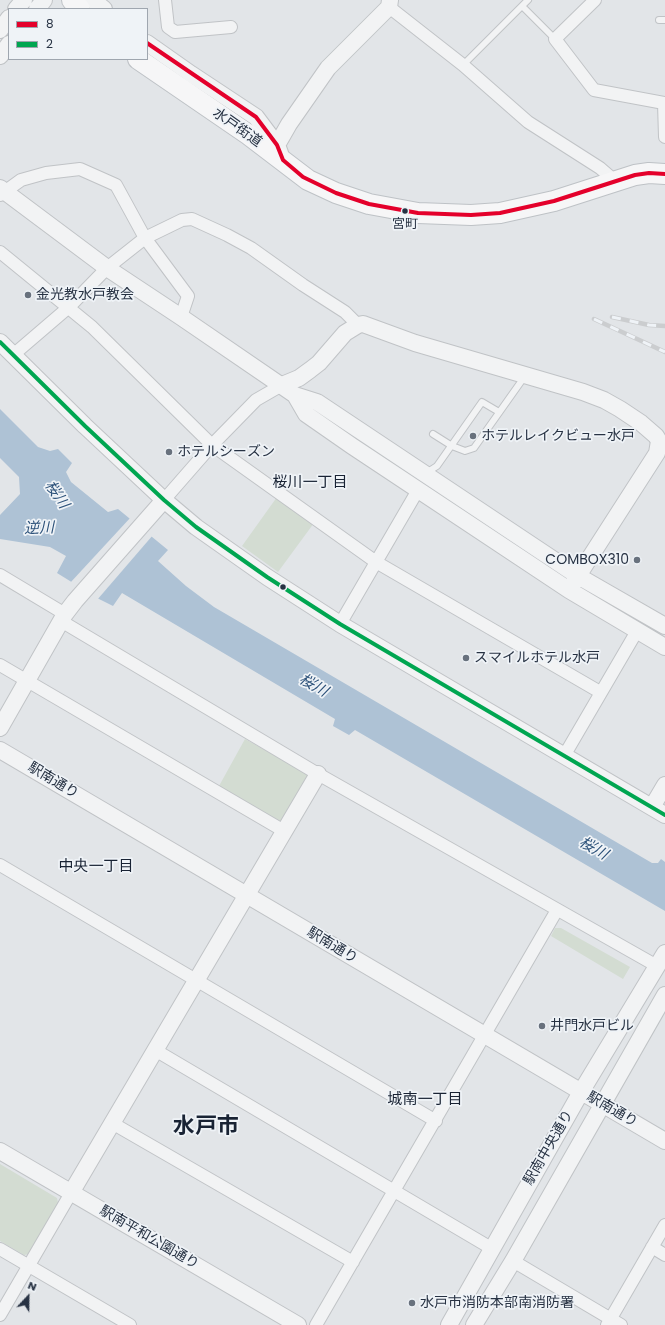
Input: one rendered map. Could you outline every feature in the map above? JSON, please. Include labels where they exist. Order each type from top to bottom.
[{"type":"main road","points":[[72,0],[79,8]]},
{"type":"main road","name":"水戸街道","points":[[140,60],[280,153],[308,180],[336,193],[370,204],[418,213],[471,215],[500,213],[554,201],[635,175],[649,173],[665,174]]},
{"type":"street","points":[[17,8],[24,0]]},
{"type":"street","points":[[38,8],[44,0]]},
{"type":"street","points":[[93,0],[103,8]]},
{"type":"street","points":[[165,0],[168,27],[175,32],[231,28]]},
{"type":"street","points":[[595,0],[555,39],[594,90],[664,103],[665,137]]},
{"type":"street","points":[[280,153],[289,124],[328,68],[390,3],[528,122],[600,168],[614,181]]},
{"type":"street","points":[[0,30],[8,19]]},
{"type":"street","points":[[148,44],[256,117],[261,122],[280,153]]},
{"type":"street","points":[[0,56],[8,45]]},
{"type":"street","points":[[181,317],[188,296],[145,238],[116,185],[80,169],[46,173],[21,180],[1,192],[107,268],[295,395],[317,402],[578,576],[665,626]]},
{"type":"street","points":[[13,355],[69,307],[107,268],[145,238],[182,220],[192,219],[203,223],[251,248],[303,285],[345,312],[358,325]]},
{"type":"street","points":[[0,252],[92,327],[212,445],[376,562],[600,692]]},
{"type":"street","points":[[0,728],[63,618],[75,601],[212,445],[256,400],[282,385],[299,378],[310,370],[345,333],[358,325],[370,326],[398,337],[583,392],[604,400],[620,409],[656,436],[659,442],[659,455],[569,590]]},
{"type":"street","points":[[0,342],[85,426],[164,500],[196,527],[267,577],[340,624],[659,811],[665,785]]},
{"type":"street","points":[[295,395],[306,414],[569,590],[665,647]]},
{"type":"street","points":[[340,624],[418,490]]},
{"type":"street","points":[[0,575],[63,618],[318,774],[557,910],[661,959]]},
{"type":"street","points":[[564,756],[637,631]]},
{"type":"street","points":[[0,664],[284,831]]},
{"type":"street","name":"駅南通り","points":[[0,750],[665,1141]]},
{"type":"street","points":[[0,1315],[318,774]]},
{"type":"street","points":[[0,865],[436,1121]]},
{"type":"street","points":[[316,1325],[436,1121],[557,910]]},
{"type":"street","name":"駅南中央通り","points":[[449,1325],[491,1248],[581,1092],[661,959]]},
{"type":"street","name":"駅南中央通り","points":[[474,1325],[513,1261],[665,995]]},
{"type":"street","points":[[155,1050],[491,1248]]},
{"type":"street","points":[[112,1123],[353,1262]]},
{"type":"street","name":"駅南平和公園通り","points":[[0,1151],[298,1325]]},
{"type":"street","points":[[608,1322],[665,1225]]},
{"type":"street","points":[[652,1248],[665,1255]]},
{"type":"street","points":[[0,1249],[130,1325]]},
{"type":"street","points":[[513,1261],[608,1322],[622,1325]]},
{"type":"lane","points":[[463,65],[528,0]]},
{"type":"lane","points":[[522,6],[555,39]]},
{"type":"lane","points":[[432,434],[452,446],[465,451],[474,448],[525,376]]},
{"type":"lane","points":[[424,474],[437,466],[482,402],[499,412]]},
{"type":"shaded area","points":[[277,497],[314,523],[278,572],[242,546]]},
{"type":"shaded area","points":[[245,739],[308,774],[309,778],[283,820],[278,821],[219,786]]},
{"type":"shaded area","points":[[555,928],[561,928],[630,967],[623,979],[551,936]]},
{"type":"shaded area","points":[[0,1164],[57,1198],[58,1203],[29,1254],[24,1255],[0,1241]]},
{"type":"water","points":[[0,409],[38,447],[50,451],[58,449],[72,463],[66,472],[71,482],[108,512],[118,509],[168,550],[158,561],[186,586],[214,607],[652,863],[658,863],[661,859],[665,862],[665,911],[355,730],[349,735],[333,726],[335,719],[122,593],[113,606],[99,599],[57,573],[66,556],[50,547],[0,539],[0,515],[20,494],[19,477],[0,458]]},
{"type":"pier","points":[[131,517],[153,535],[97,600],[70,583]]},
{"type":"railway","points":[[612,317],[649,325],[665,326]]},
{"type":"railway","points":[[594,319],[665,352]]},
{"type":"transit line","name":"8","points":[[148,44],[256,117],[277,145],[283,160],[303,177],[336,193],[369,204],[418,213],[471,215],[500,213],[554,201],[635,175],[649,173],[665,174]]},
{"type":"transit line","name":"2","points":[[0,342],[85,426],[164,500],[196,527],[267,577],[340,624],[665,815]]},
{"type":"place","name":"宮町","points":[[405,211]]},
{"type":"place","name":"金光教水戸教会","points":[[28,295]]},
{"type":"place","name":"ホテルレイクビュー水戸","points":[[473,436]]},
{"type":"place","name":"ホテルシーズン","points":[[169,452]]},
{"type":"place","name":"COMBOX310","points":[[637,560]]},
{"type":"place","name":"スマイルホテル水戸","points":[[466,658]]},
{"type":"place","name":"井門水戸ビル","points":[[542,1026]]},
{"type":"place","name":"水戸市消防本部南消防署","points":[[412,1303]]},
{"type":"district","name":"桜川一丁目","points":[[310,483]]},
{"type":"district","name":"中央一丁目","points":[[96,867]]},
{"type":"district","name":"城南一丁目","points":[[425,1100]]},
{"type":"district","name":"水戸市","points":[[206,1127]]},
{"type":"water label","name":"桜川","points":[[56,495]]},
{"type":"water label","name":"逆川","points":[[39,529]]},
{"type":"water label","name":"桜川","points":[[313,686]]},
{"type":"water label","name":"桜川","points":[[593,849]]}]
